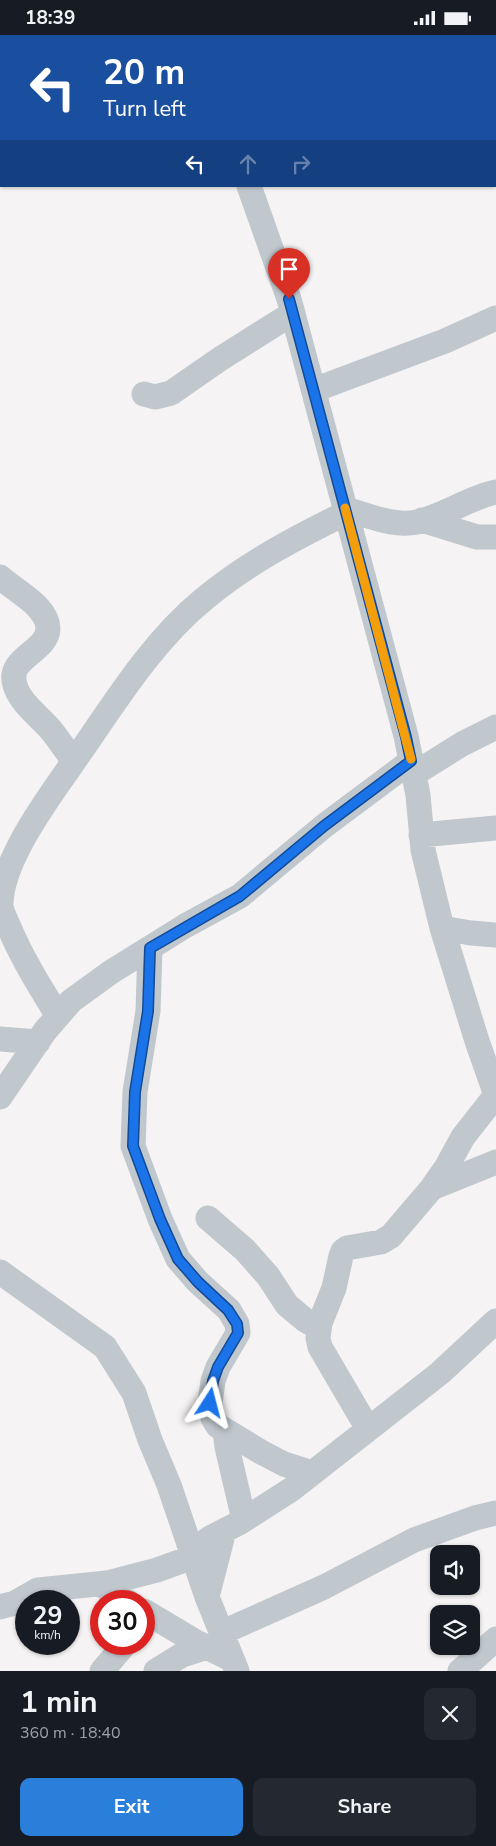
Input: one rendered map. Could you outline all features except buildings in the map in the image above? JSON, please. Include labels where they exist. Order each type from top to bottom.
[{"type":"street","points":[[248,187],[293,313],[406,737],[418,795],[423,850],[442,928],[496,1095],[463,1137],[446,1168],[432,1188],[390,1236],[381,1242],[347,1248],[341,1256],[334,1288],[319,1328],[320,1347],[368,1429]]},
{"type":"street","points":[[144,394],[155,397],[171,393],[220,359],[293,313]]},
{"type":"street","points":[[314,390],[445,341],[496,318]]},
{"type":"street","points":[[58,1016],[3,923],[2,883],[12,857],[40,807],[116,700],[174,627],[203,600],[238,572],[346,511],[382,520],[402,523],[416,522],[496,492]]},
{"type":"street","points":[[422,520],[478,537],[496,537]]},
{"type":"street","points":[[0,577],[43,612],[48,631],[45,639],[18,665],[14,676],[15,685],[22,698],[52,731],[74,761]]},
{"type":"street","points":[[0,1097],[38,1042],[71,1001],[111,972],[240,896],[324,826],[412,767],[496,727]]},
{"type":"street","points":[[421,835],[496,827]]},
{"type":"street","points":[[442,928],[496,935]]},
{"type":"street","points":[[150,948],[148,1011],[135,1092],[133,1146],[160,1219],[178,1259],[198,1282],[228,1310],[237,1324],[238,1333],[218,1367],[213,1381],[210,1403],[213,1418],[218,1426],[261,1453],[284,1464],[312,1473]]},
{"type":"street","points":[[0,1039],[38,1042]]},
{"type":"street","points":[[432,1188],[496,1162]]},
{"type":"street","points":[[208,1218],[245,1250],[268,1276],[287,1305],[304,1320],[319,1328]]},
{"type":"street","points":[[0,1272],[105,1347],[134,1393],[150,1440],[169,1485],[207,1597],[214,1640],[234,1665]]},
{"type":"street","points":[[0,1607],[15,1603],[38,1591],[100,1584],[157,1570],[192,1554],[292,1489],[440,1373],[493,1328]]},
{"type":"street","points":[[207,1597],[234,1525],[225,1430]]},
{"type":"street","points":[[156,1671],[182,1655],[324,1587],[414,1540],[475,1518],[496,1513]]},
{"type":"street","points":[[100,1584],[109,1590]]},
{"type":"street","points":[[155,1619],[196,1642],[214,1640]]},
{"type":"street","points":[[460,1671],[496,1639]]},
{"type":"street","points":[[102,1671],[116,1655]]},
{"type":"slow traffic","points":[[345,508],[411,759]]},
{"type":"route","points":[[210,1403],[213,1381],[218,1367],[238,1333],[237,1324],[228,1310],[198,1282],[178,1259],[160,1219],[133,1146],[135,1092],[148,1011],[151,966],[150,948],[240,896],[324,826],[411,761],[289,299]]}]
